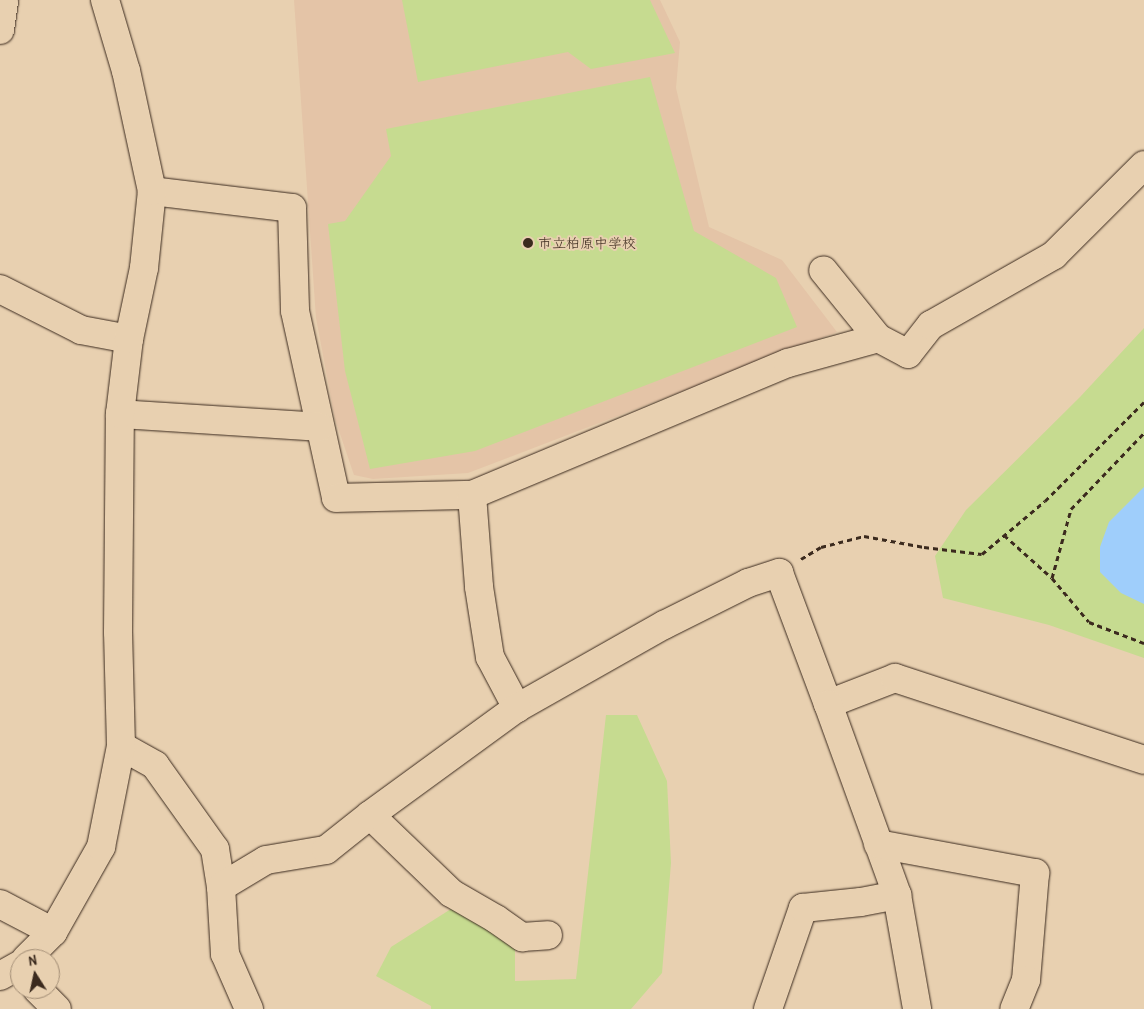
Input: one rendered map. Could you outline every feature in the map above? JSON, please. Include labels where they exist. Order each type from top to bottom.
[{"type":"street","points":[[0,30],[4,0]]},
{"type":"street","points":[[36,949],[53,932],[101,846],[121,746],[118,632],[120,414],[129,339],[144,268],[152,191],[126,71],[105,0]]},
{"type":"street","points":[[823,270],[878,338],[908,354],[931,325],[1054,255],[1144,165]]},
{"type":"street","points":[[152,191],[292,208],[295,311],[336,498],[472,495],[788,363],[878,338]]},
{"type":"street","points":[[0,289],[81,330],[129,339]]},
{"type":"street","points":[[120,414],[320,427]]},
{"type":"street","points":[[472,495],[479,587],[490,657],[517,708]]},
{"type":"street","points":[[222,887],[266,860],[326,850],[370,815],[517,708],[664,626],[748,583],[779,573],[896,894],[917,1009]]},
{"type":"street","points":[[828,704],[895,678],[1144,760]]},
{"type":"street","points":[[121,746],[155,765],[215,849],[222,887],[225,954],[249,1009]]},
{"type":"street","points":[[370,815],[451,893],[496,919],[522,937],[548,935]]},
{"type":"street","points":[[878,844],[1035,873],[1026,980],[1014,1009]]},
{"type":"street","points":[[768,1009],[803,908],[861,902],[896,894]]},
{"type":"street","points":[[0,904],[53,932]]},
{"type":"street","points":[[47,999],[57,1009]]},
{"type":"path","points":[[779,573],[821,548],[864,536],[924,547],[982,554],[1045,500],[1144,402]]},
{"type":"path","points":[[1052,578],[1071,509],[1144,433]]},
{"type":"path","points":[[1004,535],[1052,578],[1090,622],[1144,643]]},
{"type":"shaded area","name":"市立柏原中学校","points":[[294,0],[660,0],[680,42],[676,88],[709,227],[782,260],[837,332],[468,473],[373,479],[354,475],[335,419],[316,318]]},
{"type":"green space","points":[[402,0],[650,0],[675,53],[591,69],[568,52],[418,82]]},
{"type":"green space","name":"市立柏原中学校","points":[[650,77],[694,231],[776,278],[797,327],[475,451],[370,469],[345,371],[328,224],[345,221],[391,156],[386,129]]},
{"type":"green space","points":[[1144,328],[1144,658],[1049,625],[943,598],[935,556],[966,510],[1080,397]]},
{"type":"green space","points":[[606,715],[637,715],[667,781],[671,863],[662,973],[631,1009],[431,1009],[431,1006],[376,976],[391,947],[462,902],[515,937],[515,981],[576,979]]},
{"type":"water","points":[[1144,487],[1144,604],[1121,593],[1100,572],[1100,547],[1109,522]]},
{"type":"place","name":"市立柏原中学校","points":[[528,243]]}]
